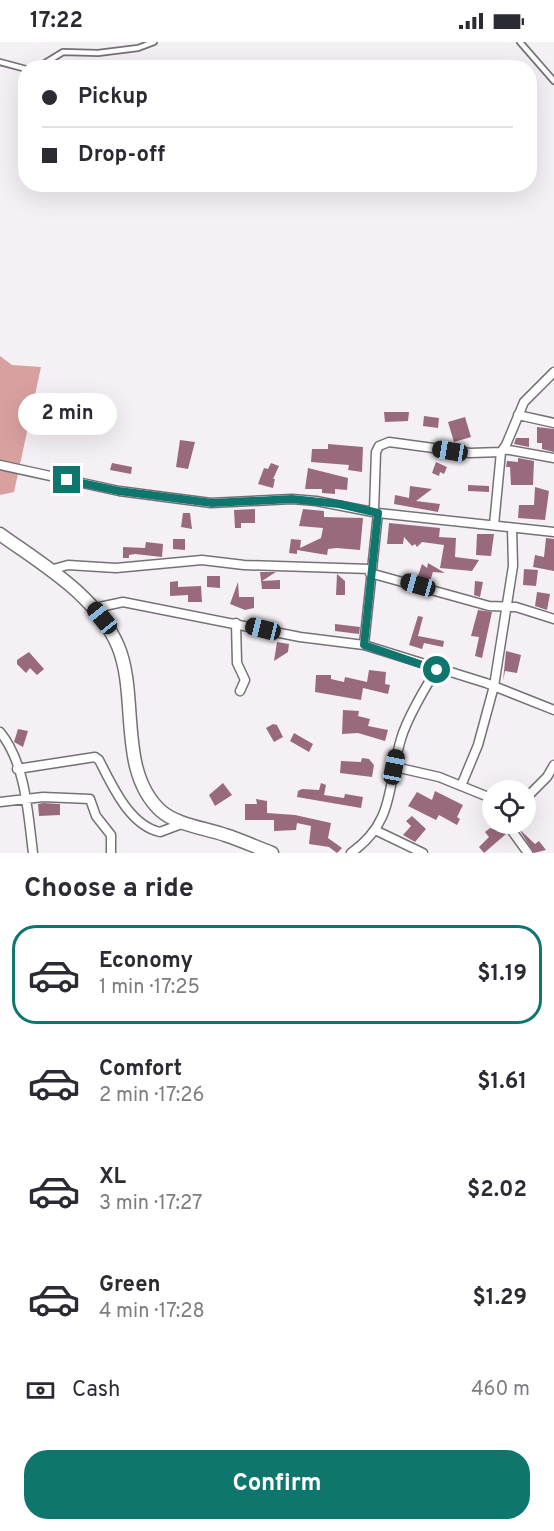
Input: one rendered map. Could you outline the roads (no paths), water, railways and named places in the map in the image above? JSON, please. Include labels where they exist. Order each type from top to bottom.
[{"type":"main road","points":[[0,534],[50,570],[94,608],[119,647],[127,675],[135,758],[150,798],[162,812],[184,822],[272,853]]},
{"type":"street","points":[[494,525],[502,451],[528,397],[554,372]]},
{"type":"street","points":[[518,415],[554,423]]},
{"type":"street","points":[[364,645],[376,512],[376,452],[383,443],[399,442],[470,453],[502,451],[554,458]]},
{"type":"street","points":[[0,465],[119,491],[212,503],[292,499],[376,512],[554,532]]},
{"type":"street","points":[[461,786],[478,745],[494,686],[513,566],[512,528]]},
{"type":"street","points":[[50,570],[68,566],[116,568],[195,560],[244,565],[370,571],[505,609],[516,607],[554,619]]},
{"type":"street","points":[[94,608],[123,602],[300,637],[364,645],[437,670],[494,686],[554,710]]},
{"type":"street","points":[[236,623],[237,663],[245,680],[240,691]]},
{"type":"street","points":[[351,853],[375,830],[389,801],[394,767],[407,722],[437,670]]},
{"type":"street","points":[[0,732],[9,745],[26,799],[33,853]]},
{"type":"street","points":[[17,769],[95,757],[99,760],[114,790],[143,824],[160,832],[184,822]]},
{"type":"street","points":[[536,788],[547,777],[554,765]]},
{"type":"street","points":[[394,767],[439,777],[482,794]]},
{"type":"street","points":[[0,802],[26,799],[90,799],[96,816],[111,835],[111,853]]},
{"type":"street","points":[[375,830],[423,853]]},
{"type":"street","points":[[514,834],[528,853]]},
{"type":"lane","points":[[50,60],[63,52],[98,53],[138,48],[154,42]]},
{"type":"lane","points":[[520,42],[536,60]]},
{"type":"lane","points":[[0,62],[18,67]]},
{"type":"lane","points":[[537,62],[554,81]]}]
